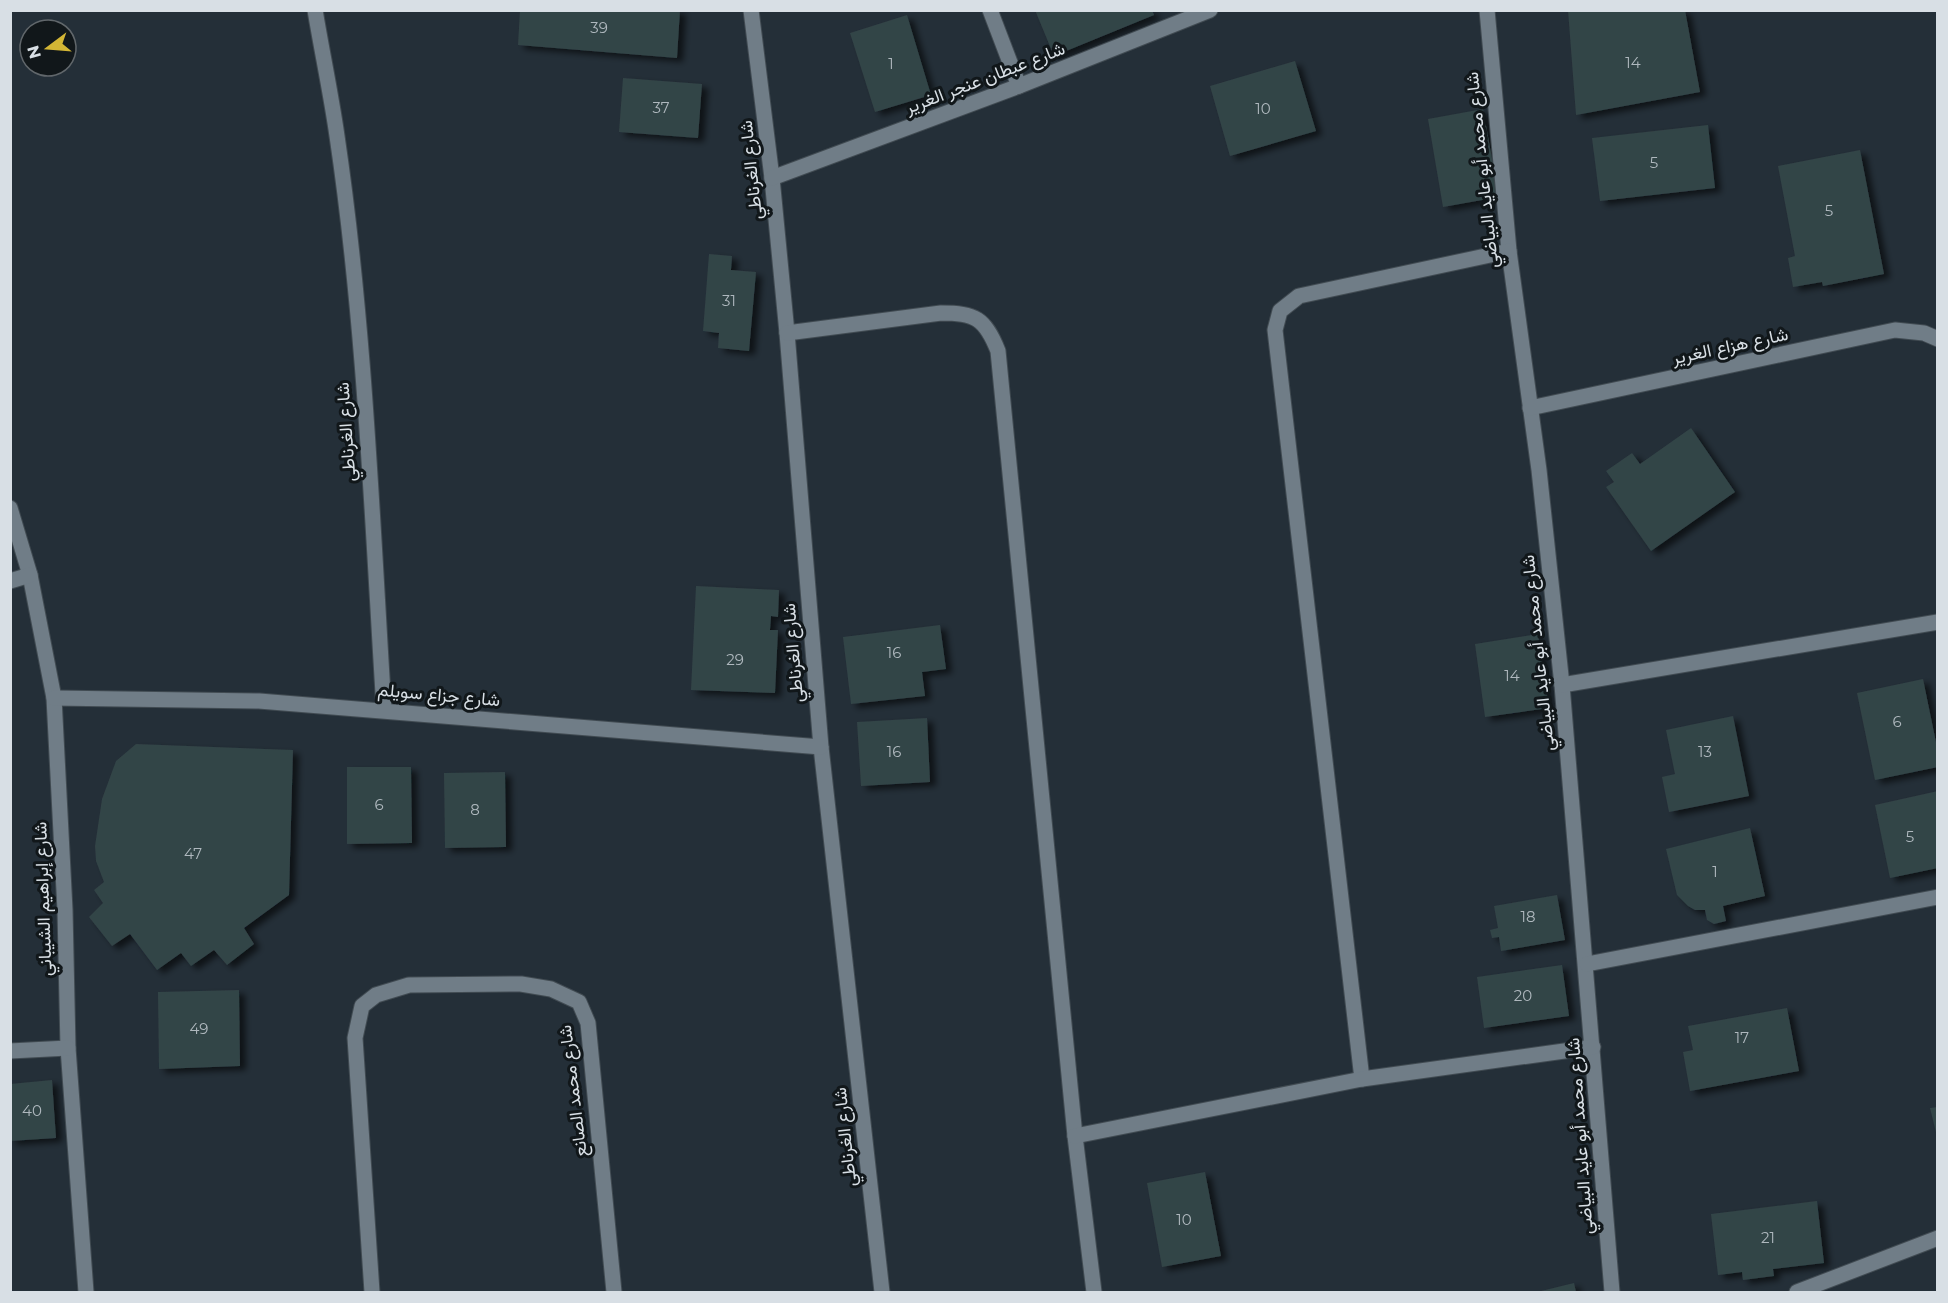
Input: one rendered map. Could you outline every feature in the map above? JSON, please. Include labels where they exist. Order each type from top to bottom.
[{"type":"street","name":"شارع الغرناطي","points":[[315,10],[337,135],[351,250],[364,401],[384,710]]},
{"type":"street","name":"شارع الغرناطي","points":[[751,10],[772,178],[787,333],[821,747],[882,1293]]},
{"type":"street","points":[[990,10],[1019,86]]},
{"type":"street","name":"شارع عبطان عنجر الغرير","points":[[772,178],[1019,86],[1210,10]]},
{"type":"street","name":"شارع محمد أبو عايد البياضي","points":[[1487,10],[1509,251],[1530,408],[1562,685],[1587,964],[1612,1293]]},
{"type":"street","points":[[1362,1079],[1275,330],[1280,311],[1299,296],[1509,251]]},
{"type":"street","points":[[787,333],[941,313],[959,313],[977,318],[991,332],[998,351],[1075,1136],[1094,1293]]},
{"type":"street","name":"شارع هزاع الغرير","points":[[1530,408],[1895,330],[1924,333],[1938,339]]},
{"type":"street","name":"شارع إبراهيم الشيباني","points":[[10,508],[30,575],[54,698],[65,910],[68,1048],[86,1293]]},
{"type":"street","points":[[10,581],[30,575]]},
{"type":"street","points":[[1562,685],[1938,622]]},
{"type":"street","name":"شارع جزاع سويلم","points":[[54,698],[259,701],[821,747]]},
{"type":"street","points":[[1587,964],[1938,897]]},
{"type":"street","name":"شارع محمد الصانع","points":[[372,1293],[355,1038],[362,1006],[376,995],[409,985],[510,984],[550,989],[579,1002],[588,1023],[614,1293]]},
{"type":"street","points":[[1075,1136],[1362,1079],[1593,1047]]},
{"type":"street","points":[[10,1051],[68,1048]]},
{"type":"street","points":[[1797,1293],[1938,1238]]},
{"type":"building","points":[[520,10],[680,10],[677,58],[518,45]]},
{"type":"building","points":[[1035,10],[1152,10],[1154,15],[1054,56]]},
{"type":"building","points":[[1568,10],[1685,10],[1700,92],[1576,115]]},
{"type":"building","points":[[907,15],[931,95],[875,112],[850,33]]},
{"type":"building","points":[[1295,61],[1316,131],[1230,156],[1210,86]]},
{"type":"building","points":[[623,78],[702,84],[698,138],[619,132]]},
{"type":"building","points":[[1483,109],[1499,197],[1443,207],[1428,119]]},
{"type":"building","points":[[1708,125],[1715,188],[1600,201],[1592,138]]},
{"type":"building","points":[[1860,150],[1884,274],[1823,286],[1822,282],[1793,287],[1788,258],[1795,256],[1778,166]]},
{"type":"building","points":[[709,254],[732,256],[731,270],[756,272],[749,351],[718,348],[719,333],[703,331]]},
{"type":"building","points":[[1691,428],[1735,492],[1651,551],[1606,487],[1614,482],[1606,471],[1632,453],[1640,464]]},
{"type":"building","points":[[696,586],[779,590],[778,617],[771,616],[770,630],[778,630],[775,693],[691,690]]},
{"type":"building","points":[[940,625],[946,669],[922,672],[925,696],[851,704],[843,637]]},
{"type":"building","points":[[1538,634],[1549,708],[1485,717],[1475,644]]},
{"type":"building","points":[[1923,679],[1938,752],[1938,767],[1875,780],[1857,693]]},
{"type":"building","points":[[1733,716],[1749,796],[1669,812],[1662,777],[1675,774],[1666,730]]},
{"type":"building","points":[[927,718],[930,782],[861,786],[857,722]]},
{"type":"building","points":[[136,744],[293,750],[289,895],[244,928],[254,944],[227,965],[214,950],[191,966],[181,953],[157,970],[130,934],[112,946],[89,917],[103,903],[94,890],[104,882],[96,861],[95,846],[102,799],[116,761]]},
{"type":"building","points":[[347,767],[411,767],[412,843],[347,844]]},
{"type":"building","points":[[505,772],[506,847],[445,848],[444,773]]},
{"type":"building","points":[[1938,791],[1938,868],[1890,878],[1875,805]]},
{"type":"building","points":[[1750,828],[1765,896],[1723,906],[1726,921],[1714,924],[1707,920],[1705,910],[1695,910],[1677,895],[1666,849]]},
{"type":"building","points":[[1557,895],[1565,940],[1501,951],[1499,937],[1492,938],[1490,930],[1498,928],[1494,906]]},
{"type":"building","points":[[1562,965],[1569,1016],[1484,1028],[1477,977]]},
{"type":"building","points":[[239,990],[240,1066],[159,1069],[158,992]]},
{"type":"building","points":[[1787,1008],[1799,1071],[1690,1091],[1683,1052],[1693,1050],[1688,1026]]},
{"type":"building","points":[[52,1080],[56,1138],[10,1141],[10,1084]]},
{"type":"building","points":[[1938,1107],[1938,1136],[1937,1136],[1930,1108]]},
{"type":"building","points":[[1205,1172],[1221,1256],[1162,1267],[1147,1183]]},
{"type":"building","points":[[1817,1201],[1824,1263],[1773,1269],[1774,1276],[1743,1280],[1742,1272],[1718,1275],[1711,1214]]},
{"type":"building","points":[[1574,1283],[1576,1292],[1537,1292]]}]
